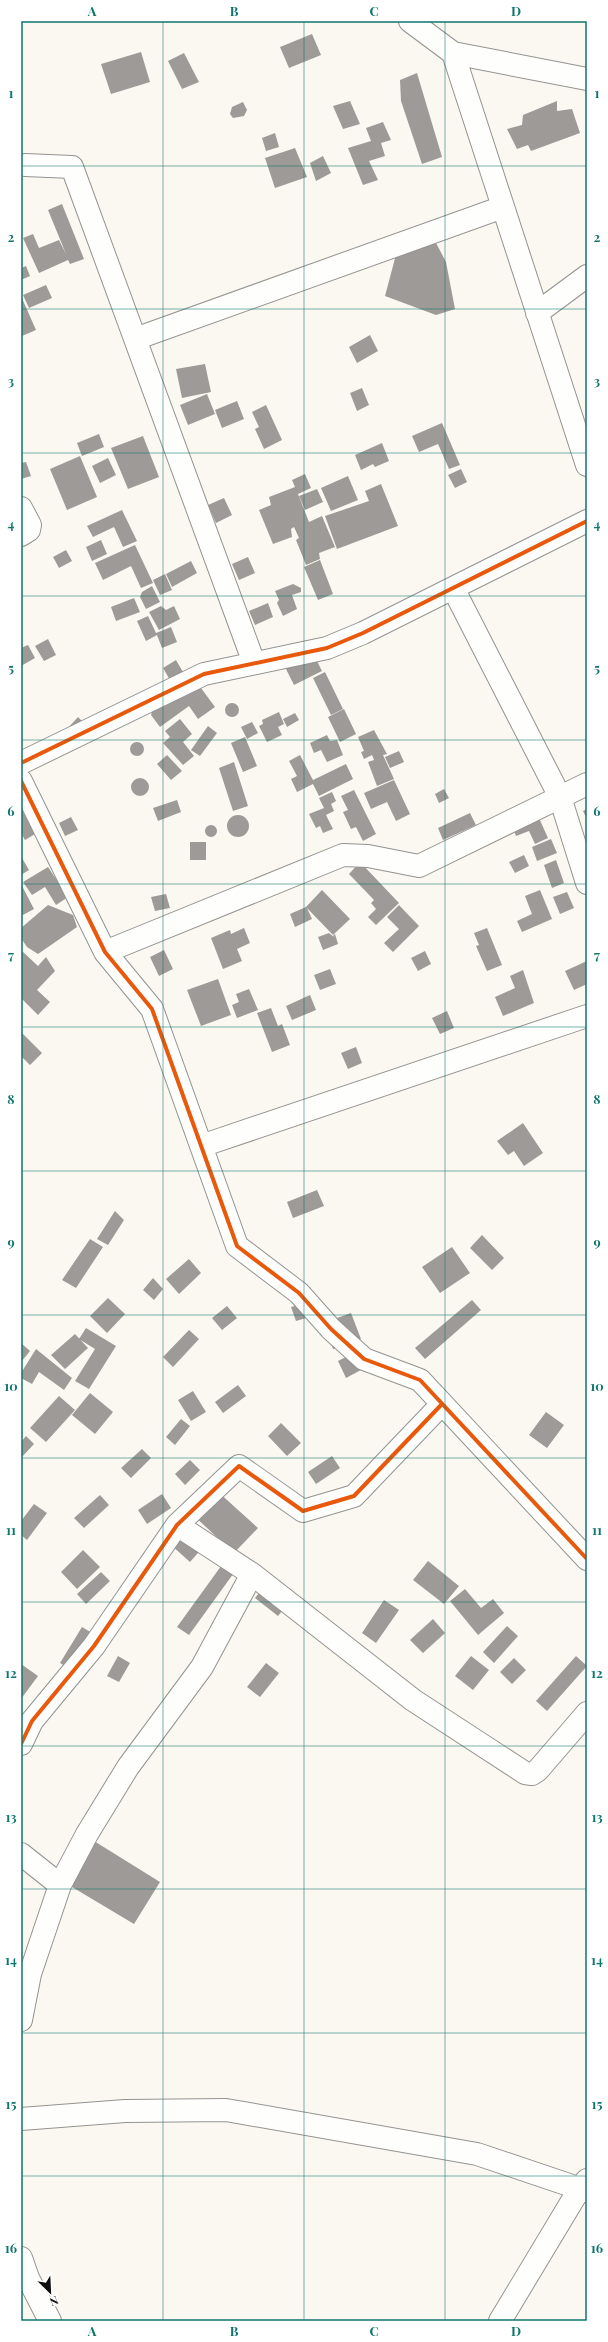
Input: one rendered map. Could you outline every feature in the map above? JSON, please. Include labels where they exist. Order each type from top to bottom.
[{"type":"street","points":[[410,21],[453,53],[587,79]]},
{"type":"street","points":[[453,53],[587,465]]},
{"type":"street","points":[[22,163],[72,167],[254,664]]},
{"type":"street","points":[[135,340],[503,207]]},
{"type":"street","points":[[538,313],[587,276]]},
{"type":"street","points":[[21,508],[30,525],[29,530],[21,535]]},
{"type":"street","points":[[21,763],[204,674],[328,648],[587,521]]},
{"type":"street","points":[[453,588],[560,797],[587,882]]},
{"type":"street","points":[[105,952],[343,855],[368,856],[418,866],[587,784]]},
{"type":"street","points":[[23,790],[105,952],[152,1009],[237,1246],[299,1293],[330,1329],[364,1359],[420,1380],[587,1559]]},
{"type":"street","points":[[201,1146],[587,1016]]},
{"type":"street","points":[[21,1744],[32,1721],[94,1646],[177,1525],[239,1466],[303,1511],[354,1496],[442,1404]]},
{"type":"street","points":[[177,1525],[252,1574],[412,1700],[525,1773],[532,1774],[538,1770],[587,1713]]},
{"type":"street","points":[[21,2020],[26,1972],[60,1885],[87,1834],[128,1768],[202,1668],[252,1574]]},
{"type":"street","points":[[21,1854],[60,1885]]},
{"type":"street","points":[[21,2119],[125,2111],[226,2110],[477,2154],[585,2187],[500,2321]]},
{"type":"street","points":[[21,2258],[28,2278],[50,2321]]},
{"type":"building","points":[[312,34],[321,55],[289,68],[280,47]]},
{"type":"building","points":[[141,52],[150,82],[111,94],[101,64]]},
{"type":"building","points":[[184,53],[199,82],[182,89],[168,61]]},
{"type":"building","points":[[417,73],[442,157],[422,164],[401,101],[400,80]]},
{"type":"building","points":[[350,101],[360,124],[343,129],[333,106]]},
{"type":"building","points":[[557,101],[557,111],[572,109],[580,133],[531,151],[528,145],[517,149],[507,129],[522,125],[523,115]]},
{"type":"building","points":[[243,102],[247,110],[244,116],[233,118],[230,114],[232,107]]},
{"type":"building","points":[[383,122],[391,140],[381,143],[385,156],[369,161],[378,180],[363,185],[348,148],[371,141],[366,128]]},
{"type":"building","points":[[275,133],[279,147],[266,151],[262,138]]},
{"type":"building","points":[[295,148],[307,177],[275,188],[265,158]]},
{"type":"building","points":[[323,156],[331,173],[316,181],[310,163]]},
{"type":"building","points":[[62,204],[84,259],[70,264],[68,260],[39,273],[23,238],[33,234],[39,248],[59,240],[66,254],[48,210]]},
{"type":"building","points":[[435,241],[446,262],[455,309],[436,315],[385,296],[398,247]]},
{"type":"building","points":[[26,266],[30,276],[21,280],[21,268]]},
{"type":"building","points":[[46,285],[52,298],[29,308],[23,295]]},
{"type":"building","points":[[21,296],[36,330],[22,336],[21,332]]},
{"type":"building","points":[[370,335],[378,351],[357,363],[349,347]]},
{"type":"building","points":[[205,364],[211,392],[182,398],[176,369]]},
{"type":"building","points":[[362,388],[369,405],[357,411],[350,393]]},
{"type":"building","points":[[207,394],[215,414],[188,425],[180,405]]},
{"type":"building","points":[[237,401],[244,419],[222,428],[215,410]]},
{"type":"building","points":[[266,405],[282,440],[264,449],[255,429],[259,427],[252,412]]},
{"type":"building","points":[[442,423],[460,465],[449,469],[438,444],[419,452],[412,436]]},
{"type":"building","points":[[99,434],[104,447],[82,456],[77,443]]},
{"type":"building","points":[[143,436],[159,477],[128,489],[111,448]]},
{"type":"building","points":[[382,443],[389,461],[375,467],[373,464],[361,470],[355,455]]},
{"type":"building","points":[[80,456],[97,497],[67,510],[50,469]]},
{"type":"building","points":[[108,458],[116,475],[100,483],[92,466]]},
{"type":"building","points":[[26,462],[31,476],[21,479],[21,463]]},
{"type":"building","points":[[461,469],[467,482],[455,488],[448,475]]},
{"type":"building","points":[[305,474],[311,488],[298,494],[309,522],[322,516],[335,547],[319,553],[320,559],[306,565],[296,540],[299,538],[294,527],[291,529],[292,537],[273,544],[259,510],[271,505],[269,497],[295,487],[292,480]]},
{"type":"building","points":[[348,476],[358,500],[331,511],[321,488]]},
{"type":"building","points":[[381,484],[398,526],[337,549],[325,516],[369,501],[365,491]]},
{"type":"building","points":[[317,489],[323,502],[305,510],[299,496]]},
{"type":"building","points":[[224,498],[232,515],[216,523],[208,505]]},
{"type":"building","points":[[122,510],[137,541],[123,547],[114,527],[93,537],[87,526]]},
{"type":"building","points":[[101,540],[107,554],[92,561],[86,547]]},
{"type":"building","points":[[135,545],[153,583],[141,588],[131,566],[103,580],[95,563]]},
{"type":"building","points":[[66,550],[72,561],[59,568],[53,557]]},
{"type":"building","points":[[248,557],[255,573],[239,580],[232,564]]},
{"type":"building","points":[[320,560],[333,594],[318,600],[304,567]]},
{"type":"building","points":[[191,561],[197,573],[172,587],[166,574]]},
{"type":"building","points":[[165,574],[172,590],[160,595],[153,580]]},
{"type":"building","points":[[293,584],[301,588],[301,592],[292,595],[297,609],[283,616],[277,603],[279,600],[275,591]]},
{"type":"building","points":[[152,586],[160,602],[146,609],[140,597],[142,592]]},
{"type":"building","points":[[134,598],[140,612],[116,621],[111,607]]},
{"type":"building","points":[[268,603],[273,617],[255,625],[249,611]]},
{"type":"building","points":[[161,606],[166,610],[174,606],[180,619],[159,630],[149,612]]},
{"type":"building","points":[[148,616],[156,633],[171,627],[177,642],[162,648],[157,635],[146,641],[137,621]]},
{"type":"building","points":[[48,639],[56,655],[44,661],[35,646]]},
{"type":"building","points":[[28,645],[35,658],[21,666],[21,648]]},
{"type":"building","points":[[313,653],[322,671],[294,685],[285,667]]},
{"type":"building","points":[[176,660],[183,672],[170,680],[163,668]]},
{"type":"building","points":[[325,672],[343,709],[331,715],[313,678]]},
{"type":"building","points":[[190,673],[215,707],[198,719],[189,706],[160,727],[151,715],[153,708]]},
{"type":"building","points":[[229,703],[235,703],[239,707],[239,713],[235,717],[229,717],[225,713],[225,707]]},
{"type":"building","points":[[344,709],[356,734],[340,742],[328,717]]},
{"type":"building","points":[[279,712],[284,724],[278,727],[282,735],[267,742],[259,726],[263,724],[262,720]]},
{"type":"building","points":[[295,713],[299,720],[287,727],[283,719]]},
{"type":"building","points":[[78,717],[89,728],[67,729]]},
{"type":"building","points":[[180,719],[192,734],[183,742],[194,756],[183,765],[163,743],[170,737],[165,731]]},
{"type":"building","points":[[252,722],[258,733],[247,739],[241,727]]},
{"type":"building","points":[[208,726],[217,733],[200,756],[191,750]]},
{"type":"building","points":[[374,730],[387,754],[383,755],[394,779],[377,786],[368,762],[374,760],[372,755],[364,759],[361,752],[364,751],[358,737]]},
{"type":"building","points":[[327,735],[330,741],[337,740],[343,755],[327,762],[321,750],[314,753],[310,743]]},
{"type":"building","points":[[245,737],[257,766],[243,772],[231,743]]},
{"type":"building","points":[[134,742],[140,742],[144,746],[144,752],[140,756],[134,756],[130,752],[130,746]]},
{"type":"building","points":[[399,751],[404,762],[390,768],[385,757]]},
{"type":"building","points":[[167,755],[182,771],[171,780],[157,764]]},
{"type":"building","points":[[300,755],[313,780],[346,764],[353,779],[319,796],[313,784],[297,792],[291,779],[297,776],[289,761]]},
{"type":"building","points":[[234,762],[248,806],[233,811],[219,768]]},
{"type":"building","points":[[140,778],[146,781],[149,787],[146,793],[140,796],[134,793],[131,787],[134,781]]},
{"type":"building","points":[[394,780],[410,814],[396,821],[387,802],[371,809],[364,793]]},
{"type":"building","points":[[444,789],[449,798],[439,803],[435,794]]},
{"type":"building","points":[[354,790],[376,834],[363,841],[356,827],[351,829],[343,812],[348,810],[341,796]]},
{"type":"building","points":[[332,792],[336,801],[331,804],[334,811],[326,815],[333,829],[323,833],[320,826],[316,828],[309,814],[324,808],[319,798]]},
{"type":"building","points":[[177,800],[181,812],[158,821],[153,808]]},
{"type":"building","points":[[21,808],[35,834],[25,840],[21,833]]},
{"type":"building","points":[[587,809],[587,819],[583,811]]},
{"type":"building","points":[[470,813],[476,825],[443,840],[438,828]]},
{"type":"building","points":[[238,815],[246,818],[249,826],[246,834],[238,837],[230,834],[227,826],[230,818]]},
{"type":"building","points":[[71,817],[78,830],[65,836],[59,823]]},
{"type":"building","points":[[539,818],[548,838],[535,844],[529,831],[516,836],[513,828]]},
{"type":"building","points":[[209,825],[213,825],[217,831],[213,837],[209,837],[205,833],[205,829]]},
{"type":"building","points":[[551,839],[557,853],[537,861],[532,847]]},
{"type":"building","points":[[190,842],[206,842],[206,860],[190,860]]},
{"type":"building","points":[[524,855],[529,866],[515,873],[509,862]]},
{"type":"building","points":[[22,858],[29,870],[21,875],[21,859]]},
{"type":"building","points":[[556,860],[564,883],[552,888],[544,865]]},
{"type":"building","points":[[360,862],[399,903],[376,925],[368,917],[376,909],[371,903],[374,900],[349,874]]},
{"type":"building","points":[[48,867],[68,897],[56,905],[45,887],[32,895],[23,882]]},
{"type":"building","points":[[21,884],[34,909],[21,916]]},
{"type":"building","points":[[322,890],[350,919],[333,935],[307,908],[312,919],[295,927],[290,914],[306,907]]},
{"type":"building","points":[[540,890],[552,919],[522,932],[517,921],[532,914],[525,896]]},
{"type":"building","points":[[567,892],[574,908],[560,914],[553,897]]},
{"type":"building","points":[[166,894],[170,908],[155,911],[151,897]]},
{"type":"building","points":[[48,905],[73,915],[77,927],[38,954],[27,947],[21,938],[21,928]]},
{"type":"building","points":[[399,905],[419,926],[393,952],[384,943],[399,929],[387,917]]},
{"type":"building","points":[[244,928],[250,943],[237,949],[242,961],[223,969],[211,938],[230,930],[231,934]]},
{"type":"building","points":[[487,928],[502,965],[487,971],[476,946],[479,945],[474,933]]},
{"type":"building","points":[[329,933],[335,938],[333,936],[335,934],[338,944],[323,950],[318,937]]},
{"type":"building","points":[[21,950],[38,966],[46,957],[55,971],[37,990],[50,1002],[38,1015],[21,998]]},
{"type":"building","points":[[164,950],[173,969],[159,976],[150,957]]},
{"type":"building","points":[[425,951],[431,964],[418,971],[411,958]]},
{"type":"building","points":[[587,961],[587,984],[574,990],[565,971]]},
{"type":"building","points":[[330,969],[336,984],[320,990],[314,975]]},
{"type":"building","points":[[523,970],[534,1003],[503,1016],[495,997],[515,988],[510,976]]},
{"type":"building","points":[[218,979],[231,1015],[201,1026],[187,990]]},
{"type":"building","points":[[249,989],[258,1010],[237,1018],[232,1005],[239,1002],[236,994]]},
{"type":"building","points":[[310,995],[316,1010],[292,1020],[286,1006]]},
{"type":"building","points":[[271,1008],[278,1026],[282,1024],[290,1045],[272,1052],[257,1013]]},
{"type":"building","points":[[447,1011],[454,1028],[440,1034],[432,1018]]},
{"type":"building","points":[[21,1032],[42,1053],[30,1065],[21,1056]]},
{"type":"building","points":[[356,1047],[362,1063],[348,1069],[341,1053]]},
{"type":"building","points":[[523,1123],[543,1153],[524,1166],[514,1151],[508,1155],[497,1141]]},
{"type":"building","points":[[317,1190],[324,1206],[293,1218],[287,1202]]},
{"type":"building","points":[[115,1211],[124,1220],[108,1245],[97,1239]]},
{"type":"building","points":[[482,1235],[504,1258],[492,1270],[470,1248]]},
{"type":"building","points":[[90,1239],[103,1247],[76,1288],[62,1280]]},
{"type":"building","points":[[452,1247],[470,1273],[440,1293],[422,1267]]},
{"type":"building","points":[[189,1259],[201,1273],[179,1294],[166,1279]]},
{"type":"building","points":[[153,1278],[163,1289],[154,1300],[143,1290]]},
{"type":"building","points":[[108,1298],[125,1314],[107,1333],[90,1316]]},
{"type":"building","points":[[472,1300],[481,1310],[425,1359],[415,1348]]},
{"type":"building","points":[[309,1302],[313,1316],[296,1321],[291,1307]]},
{"type":"building","points":[[227,1306],[237,1318],[222,1330],[212,1318]]},
{"type":"building","points":[[351,1313],[361,1339],[333,1349],[323,1323]]},
{"type":"building","points":[[86,1328],[116,1346],[89,1389],[75,1381],[95,1349],[79,1339]]},
{"type":"building","points":[[189,1330],[199,1339],[173,1367],[163,1357]]},
{"type":"building","points":[[75,1334],[88,1348],[65,1369],[51,1355]]},
{"type":"building","points":[[21,1343],[30,1351],[21,1362]]},
{"type":"building","points":[[365,1347],[374,1363],[346,1378],[338,1361]]},
{"type":"building","points":[[36,1349],[72,1378],[64,1390],[39,1372],[32,1384],[21,1378],[21,1373]]},
{"type":"building","points":[[238,1385],[246,1396],[223,1413],[215,1402]]},
{"type":"building","points":[[193,1391],[206,1412],[191,1421],[178,1400]]},
{"type":"building","points":[[90,1393],[113,1412],[95,1434],[72,1415]]},
{"type":"building","points":[[59,1396],[75,1410],[46,1442],[30,1428]]},
{"type":"building","points":[[546,1412],[564,1425],[547,1448],[529,1435]]},
{"type":"building","points":[[181,1419],[190,1426],[175,1445],[166,1437]]},
{"type":"building","points":[[281,1423],[301,1443],[287,1456],[268,1436]]},
{"type":"building","points":[[26,1436],[34,1444],[21,1458],[21,1442]]},
{"type":"building","points":[[142,1449],[151,1458],[131,1478],[121,1468]]},
{"type":"building","points":[[332,1456],[340,1468],[316,1484],[308,1472]]},
{"type":"building","points":[[190,1460],[200,1470],[185,1485],[175,1474]]},
{"type":"building","points":[[216,1490],[258,1528],[234,1553],[193,1515]]},
{"type":"building","points":[[162,1494],[171,1508],[147,1524],[138,1510]]},
{"type":"building","points":[[100,1495],[109,1505],[84,1528],[74,1518]]},
{"type":"building","points":[[34,1504],[47,1513],[27,1540],[21,1535],[21,1521]]},
{"type":"building","points":[[185,1530],[204,1546],[190,1562],[171,1545]]},
{"type":"building","points":[[83,1550],[100,1567],[77,1589],[61,1572]]},
{"type":"building","points":[[428,1561],[459,1586],[444,1604],[413,1580]]},
{"type":"building","points":[[224,1562],[236,1570],[189,1635],[177,1627]]},
{"type":"building","points":[[101,1572],[110,1581],[86,1604],[77,1594]]},
{"type":"building","points":[[266,1584],[289,1602],[278,1616],[255,1598]]},
{"type":"building","points":[[465,1589],[481,1608],[493,1599],[504,1613],[478,1635],[450,1601]]},
{"type":"building","points":[[384,1600],[399,1610],[376,1643],[362,1633]]},
{"type":"building","points":[[433,1619],[445,1633],[423,1653],[410,1640]]},
{"type":"building","points":[[507,1626],[518,1636],[494,1663],[483,1652]]},
{"type":"building","points":[[82,1627],[97,1636],[75,1672],[60,1663]]},
{"type":"building","points":[[118,1656],[130,1663],[119,1682],[107,1676]]},
{"type":"building","points":[[471,1656],[489,1670],[473,1690],[455,1676]]},
{"type":"building","points":[[576,1656],[587,1666],[547,1711],[536,1701]]},
{"type":"building","points":[[514,1658],[526,1670],[512,1684],[500,1672]]},
{"type":"building","points":[[266,1663],[279,1673],[260,1697],[247,1687]]},
{"type":"building","points":[[21,1664],[38,1676],[21,1699]]},
{"type":"building","points":[[94,1841],[160,1882],[134,1924],[67,1884]]},
{"type":"cycle path","points":[[21,763],[204,674],[327,648],[363,633],[587,521]]},
{"type":"cycle path","points":[[21,781],[105,952],[152,1009],[237,1246],[299,1293],[331,1329],[364,1359],[420,1380],[587,1559]]},
{"type":"cycle path","points":[[21,1744],[32,1721],[94,1646],[177,1525],[239,1466],[303,1511],[354,1496],[442,1404]]}]
